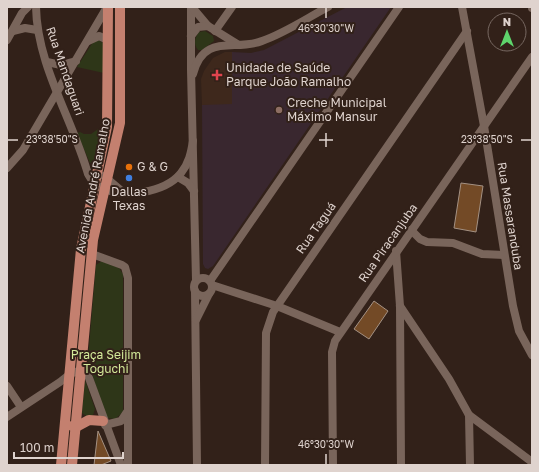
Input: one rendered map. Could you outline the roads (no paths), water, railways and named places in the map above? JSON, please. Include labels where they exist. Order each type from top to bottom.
[{"type":"main road","name":"Avenida André Ramalho","points":[[62,465],[81,249],[106,134],[108,109],[107,7]]},
{"type":"main road","name":"Avenida André Ramalho","points":[[72,465],[92,254],[96,226],[118,137],[120,112],[120,7]]},
{"type":"main road","points":[[106,134],[118,137]]},
{"type":"main road","points":[[65,424],[76,427],[89,420],[104,423]]},
{"type":"street","points":[[7,40],[22,13],[28,7]]},
{"type":"street","name":"Rua Mandaguari","points":[[36,7],[37,30],[47,62],[88,174],[95,184]]},
{"type":"street","points":[[7,168],[23,150],[107,7]]},
{"type":"street","points":[[192,7],[208,26],[237,44]]},
{"type":"street","points":[[192,7],[191,47],[195,267],[205,281],[209,294],[195,320]]},
{"type":"street","points":[[216,46],[218,40],[216,32],[232,7]]},
{"type":"street","points":[[310,17],[316,7]]},
{"type":"street","points":[[192,76],[196,64],[204,53],[216,46],[260,42],[328,7]]},
{"type":"street","points":[[197,465],[194,285],[205,281],[400,7]]},
{"type":"street","name":"Rua Massaranduba","points":[[462,7],[484,126],[513,306],[519,331],[532,355]]},
{"type":"street","points":[[191,36],[198,27],[208,26]]},
{"type":"street","points":[[13,31],[25,28],[37,30]]},
{"type":"street","name":"Rua Taguá","points":[[265,465],[266,334],[269,321],[277,306],[467,31]]},
{"type":"street","points":[[88,41],[99,36],[108,40]]},
{"type":"street","points":[[191,47],[197,53],[204,53]]},
{"type":"street","name":"Rua Piracanjuba","points":[[333,465],[333,346],[340,332],[532,57]]},
{"type":"street","points":[[47,62],[61,65],[76,61]]},
{"type":"street","points":[[95,184],[107,184],[125,193],[144,192],[154,189],[178,176],[189,161],[193,141]]},
{"type":"street","points":[[85,164],[98,170],[107,184]]},
{"type":"street","points":[[178,176],[188,183],[194,192]]},
{"type":"street","points":[[411,230],[420,239],[427,242],[453,243],[482,254],[504,255]]},
{"type":"street","points":[[396,251],[400,306],[402,465]]},
{"type":"street","points":[[92,254],[122,265],[125,267],[128,278],[128,465]]},
{"type":"street","points":[[205,281],[277,306],[340,332]]},
{"type":"street","points":[[195,291],[199,295],[209,294]]},
{"type":"street","points":[[400,306],[449,379],[469,415],[532,462]]},
{"type":"street","points":[[7,417],[70,374],[81,370],[86,372],[121,465]]},
{"type":"street","points":[[7,386],[21,408]]},
{"type":"street","points":[[104,423],[121,421],[127,411]]},
{"type":"street","points":[[469,415],[470,465]]},
{"type":"place","name":"Unidade de Saúde Parque João Ramalho","points":[[217,75]]},
{"type":"place","name":"Creche Municipal Máximo Mansur","points":[[279,110]]},
{"type":"place","name":"G & G","points":[[129,167]]},
{"type":"place","name":"Dallas Texas","points":[[129,178]]},
{"type":"park label","name":"Praça Seijim Toguchi","points":[[106,362]]}]
